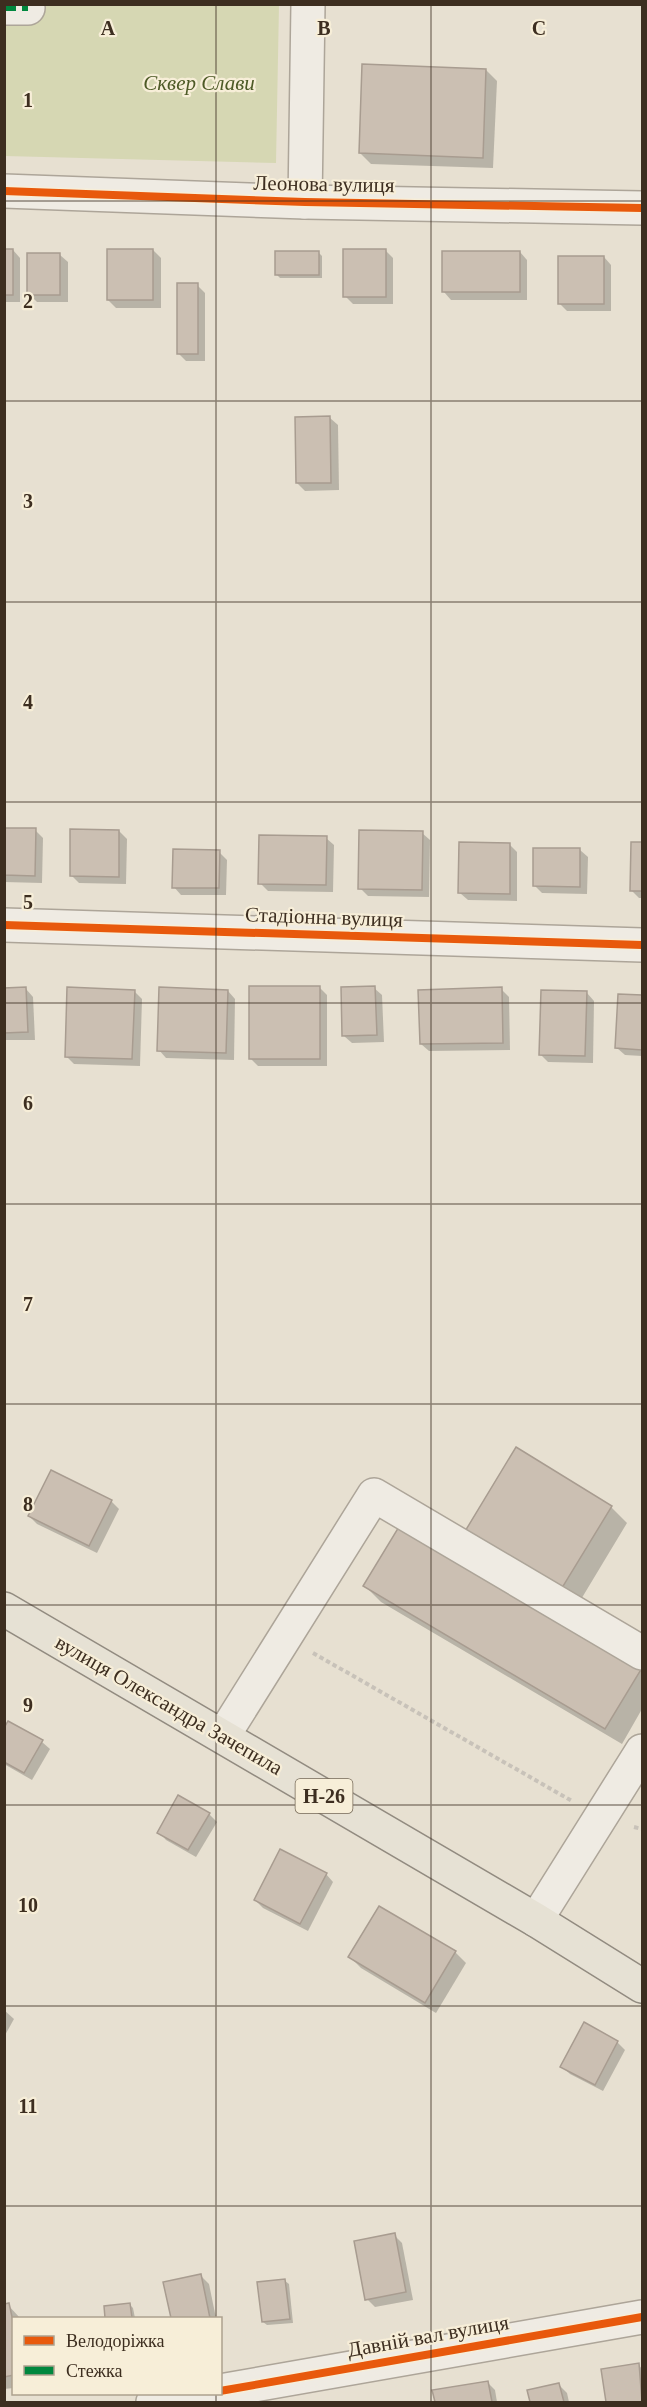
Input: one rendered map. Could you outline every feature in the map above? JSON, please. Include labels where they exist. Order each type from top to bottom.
[{"type":"main road","name":"вулиця Олександра Зачепила","points":[[4,1609],[536,1920],[642,1986]]},
{"type":"street","points":[[305,202],[308,4]]},
{"type":"street","name":"Леонова вулиця","points":[[4,191],[305,202],[642,208]]},
{"type":"street","name":"Стадіонна вулиця","points":[[4,925],[642,945]]},
{"type":"street","points":[[223,1736],[374,1495],[642,1653]]},
{"type":"street","points":[[536,1920],[642,1751]]},
{"type":"street","name":"Давній вал вулиця","points":[[222,2391],[642,2317]]},
{"type":"street","points":[[153,2403],[199,2395]]},
{"type":"path","points":[[284,1636],[601,1817],[642,1829]]},
{"type":"green space","name":"Сквер Слави","points":[[5,5],[279,5],[276,163],[5,156]]},
{"type":"building","points":[[362,64],[486,69],[483,158],[359,153]]},
{"type":"building","points":[[4,249],[13,249],[13,295],[4,295]]},
{"type":"building","points":[[107,249],[153,249],[153,300],[107,300]]},
{"type":"building","points":[[343,249],[386,249],[386,297],[343,297]]},
{"type":"building","points":[[275,251],[319,251],[319,275],[275,275]]},
{"type":"building","points":[[442,251],[520,251],[520,292],[442,292]]},
{"type":"building","points":[[27,253],[60,253],[60,295],[27,295]]},
{"type":"building","points":[[558,256],[604,256],[604,304],[558,304]]},
{"type":"building","points":[[177,283],[198,283],[198,354],[177,354]]},
{"type":"building","points":[[330,416],[331,483],[296,483],[295,417]]},
{"type":"building","points":[[4,828],[36,828],[35,876],[4,875]]},
{"type":"building","points":[[70,829],[119,830],[119,877],[70,876]]},
{"type":"building","points":[[359,830],[423,831],[422,890],[358,889]]},
{"type":"building","points":[[259,835],[327,836],[326,885],[258,884]]},
{"type":"building","points":[[459,842],[510,843],[510,894],[458,893]]},
{"type":"building","points":[[631,842],[642,842],[642,891],[630,891]]},
{"type":"building","points":[[533,848],[580,848],[580,887],[533,886]]},
{"type":"building","points":[[173,849],[220,850],[219,888],[172,888]]},
{"type":"building","points":[[249,986],[320,986],[320,1059],[249,1059]]},
{"type":"building","points":[[375,986],[377,1035],[342,1036],[341,987]]},
{"type":"building","points":[[26,987],[28,1032],[4,1033],[4,988]]},
{"type":"building","points":[[67,987],[135,990],[132,1059],[65,1057]]},
{"type":"building","points":[[159,987],[228,990],[226,1053],[157,1051]]},
{"type":"building","points":[[502,987],[503,1043],[420,1044],[418,990]]},
{"type":"building","points":[[541,990],[587,991],[585,1056],[539,1055]]},
{"type":"building","points":[[618,994],[642,995],[642,1050],[615,1048]]},
{"type":"building","points":[[516,1447],[612,1506],[560,1591],[642,1668],[605,1729],[363,1586],[400,1525],[464,1533]]},
{"type":"building","points":[[51,1470],[112,1500],[89,1546],[28,1516]]},
{"type":"building","points":[[8,1721],[43,1740],[24,1773],[4,1762],[4,1728]]},
{"type":"building","points":[[178,1795],[210,1813],[188,1850],[157,1833]]},
{"type":"building","points":[[280,1849],[327,1873],[300,1924],[254,1900]]},
{"type":"building","points":[[379,1906],[456,1951],[425,2003],[348,1957]]},
{"type":"building","points":[[584,2022],[618,2041],[595,2085],[560,2067]]},
{"type":"building","points":[[395,2233],[406,2292],[365,2300],[354,2241]]},
{"type":"building","points":[[201,2274],[210,2317],[171,2317],[163,2282]]},
{"type":"building","points":[[285,2279],[290,2319],[262,2322],[257,2282]]},
{"type":"building","points":[[9,2303],[12,2317],[12,2375],[4,2377],[4,2304]]},
{"type":"building","points":[[130,2303],[132,2317],[105,2317],[104,2306]]},
{"type":"building","points":[[639,2363],[642,2402],[606,2402],[601,2369]]},
{"type":"building","points":[[488,2381],[492,2402],[435,2402],[432,2390]]},
{"type":"building","points":[[559,2383],[564,2402],[530,2402],[527,2390]]},
{"type":"marked path","points":[[4,8],[28,8]]},
{"type":"cycle path","points":[[4,191],[305,202],[642,208]]},
{"type":"cycle path","points":[[4,925],[642,945]]},
{"type":"cycle path","points":[[222,2391],[642,2317]]}]
